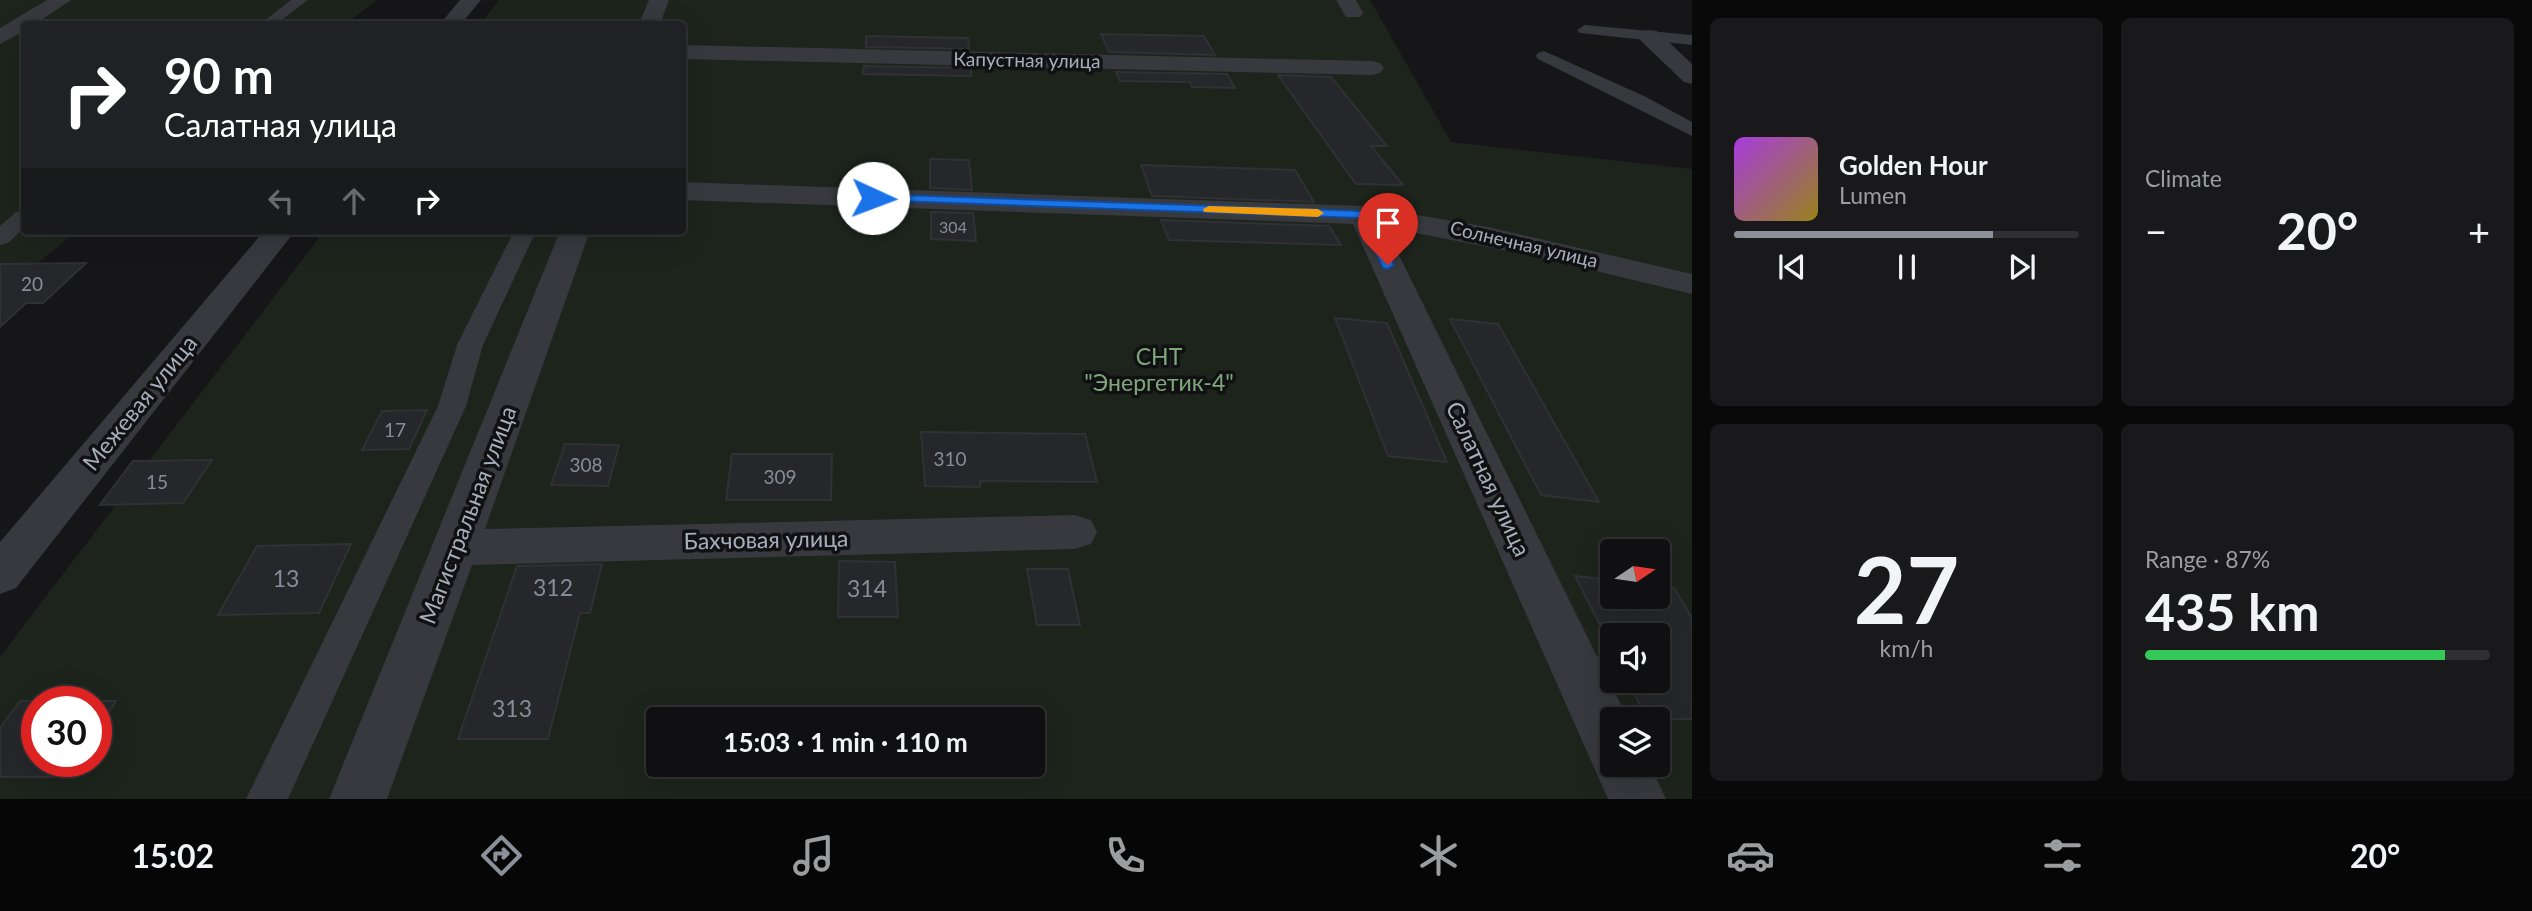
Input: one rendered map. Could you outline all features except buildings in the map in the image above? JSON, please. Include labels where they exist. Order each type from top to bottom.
[{"type":"street","points":[[26,21],[61,0]]},
{"type":"street","points":[[453,21],[471,0]]},
{"type":"street","points":[[651,21],[659,0]]},
{"type":"street","points":[[0,37],[21,24]]},
{"type":"street","points":[[1648,36],[1692,77]]},
{"type":"street","name":"Капустная улица","points":[[686,52],[1372,68]]},
{"type":"street","name":"Солнечная улица","points":[[686,191],[1364,215],[1441,226],[1519,242],[1692,284]]},
{"type":"street","name":"Салатная улица","points":[[1364,215],[1600,718]]},
{"type":"street","name":"Межевая улица","points":[[0,575],[277,235]]},
{"type":"street","name":"Магистральная улица","points":[[358,799],[573,235]]},
{"type":"street","name":"Бахчовая улица","points":[[456,548],[1075,532]]},
{"type":"street","points":[[1627,777],[1637,799]]},
{"type":"lane","points":[[271,21],[301,0]]},
{"type":"lane","points":[[1585,30],[1692,40]]},
{"type":"lane","points":[[1544,56],[1692,130]]},
{"type":"lane","points":[[0,238],[21,220]]},
{"type":"lane","points":[[267,799],[452,407],[470,345],[524,235]]},
{"type":"green space","points":[[0,0],[377,0],[349,21],[21,21],[21,235],[73,235],[0,292]]},
{"type":"green space","name":"СНТ \"Энергетик-4\"","points":[[499,0],[1370,0],[1451,142],[1692,169],[1692,799],[0,799],[0,657],[321,235],[686,235],[686,21],[482,21]]},
{"type":"slow traffic","points":[[1209,209],[1318,213]]},
{"type":"route","points":[[873,198],[1364,215],[1388,265]]}]
